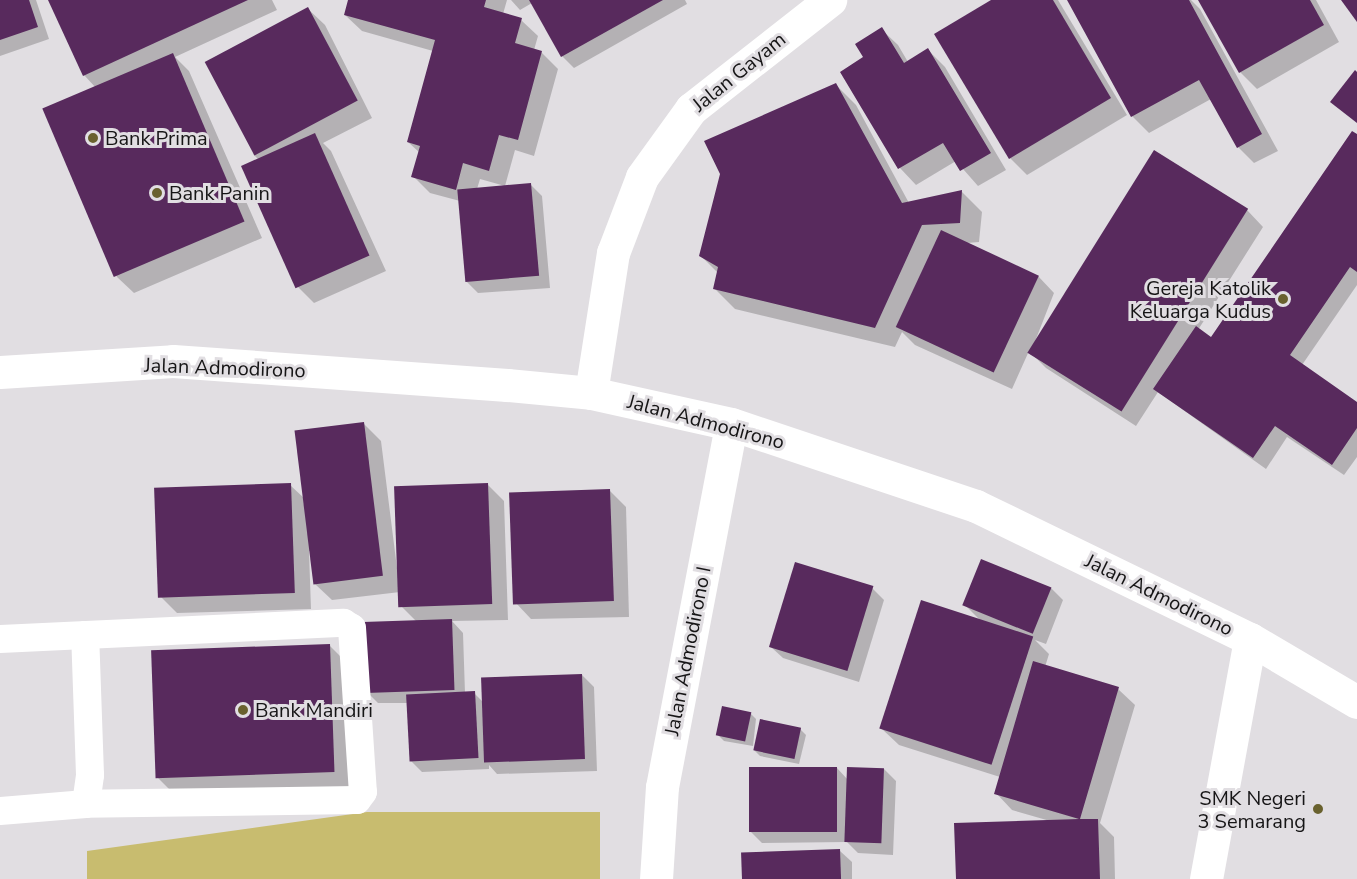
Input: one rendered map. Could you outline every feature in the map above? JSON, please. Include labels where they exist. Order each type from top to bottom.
[{"type":"street","name":"Jalan Gayam","points":[[591,393],[613,253],[642,177],[691,109],[830,0]]},
{"type":"street","name":"Jalan Admodirono","points":[[0,372],[173,362],[507,385],[591,393],[730,424],[976,506],[1250,639],[1357,702]]},
{"type":"street","name":"Jalan Admodirono I","points":[[656,879],[662,787],[730,424]]},
{"type":"street","points":[[1206,879],[1250,639]]},
{"type":"lane","points":[[0,639],[349,624],[352,628],[363,792],[357,800],[86,804],[0,811]]},
{"type":"lane","points":[[85,635],[90,775],[86,804]]},
{"type":"shaded area","points":[[367,812],[600,812],[600,879],[87,879],[87,851]]},
{"type":"building","points":[[0,0],[29,0],[38,27],[0,40]]},
{"type":"building","points":[[48,0],[248,0],[83,76]]},
{"type":"building","points":[[348,0],[486,0],[484,7],[522,18],[515,43],[542,51],[518,140],[499,135],[489,171],[463,163],[456,190],[411,177],[420,146],[407,142],[435,40],[344,15]]},
{"type":"building","points":[[529,0],[663,0],[561,57]]},
{"type":"building","points":[[991,0],[1053,0],[1111,98],[1009,159],[934,34]]},
{"type":"building","points":[[1067,0],[1189,0],[1262,134],[1237,148],[1199,80],[1131,117]]},
{"type":"building","points":[[1198,0],[1310,0],[1324,25],[1239,73]]},
{"type":"building","points":[[1341,0],[1357,0],[1357,22]]},
{"type":"building","points":[[308,7],[358,101],[254,156],[205,62]]},
{"type":"building","points":[[882,27],[904,63],[928,48],[991,153],[960,171],[943,143],[898,169],[840,72],[863,57],[855,44]]},
{"type":"building","name":"Bank Panin","points":[[173,53],[245,221],[114,277],[42,108]]},
{"type":"building","points":[[1355,70],[1357,72],[1357,123],[1330,102]]},
{"type":"building","points":[[836,83],[902,203],[962,190],[960,223],[922,225],[875,328],[713,289],[718,267],[699,256],[720,174],[704,141]]},
{"type":"building","name":"Gereja Katolik Keluarga Kudus","points":[[1352,131],[1357,134],[1357,272],[1350,267],[1290,355],[1357,402],[1357,428],[1332,465],[1275,426],[1253,458],[1153,389],[1196,326],[1211,337]]},
{"type":"building","points":[[315,133],[370,255],[296,288],[241,166]]},
{"type":"building","points":[[1154,150],[1248,209],[1121,412],[1027,353]]},
{"type":"building","points":[[531,183],[539,276],[465,282],[457,189]]},
{"type":"building","points":[[941,230],[1039,276],[994,373],[896,327]]},
{"type":"building","points":[[364,422],[383,576],[313,584],[295,431]]},
{"type":"building","points":[[291,483],[295,593],[158,598],[154,488]]},
{"type":"building","points":[[488,483],[492,604],[398,607],[394,486]]},
{"type":"building","points":[[610,489],[614,601],[513,604],[509,493]]},
{"type":"building","points":[[981,559],[1051,587],[1033,634],[962,605]]},
{"type":"building","points":[[795,562],[873,586],[847,671],[769,647]]},
{"type":"building","points":[[921,600],[1033,636],[992,765],[879,728]]},
{"type":"building","points":[[452,619],[454,690],[366,693],[363,622]]},
{"type":"building","name":"Bank Mandiri","points":[[330,644],[334,772],[156,778],[151,650]]},
{"type":"building","points":[[1033,661],[1119,687],[1080,819],[1098,819],[1100,879],[956,879],[954,823],[1079,819],[994,794]]},
{"type":"building","points":[[582,674],[585,759],[484,762],[481,678]]},
{"type":"building","points":[[475,691],[479,758],[410,762],[406,695]]},
{"type":"building","points":[[722,706],[751,712],[745,742],[716,735]]},
{"type":"building","points":[[760,719],[801,728],[794,759],[753,750]]},
{"type":"building","points":[[749,767],[837,767],[837,832],[749,832]]},
{"type":"building","points":[[847,767],[884,768],[881,843],[844,842]]},
{"type":"building","points":[[840,849],[841,879],[742,879],[741,852]]},
{"type":"place","name":"Bank Prima","points":[[93,138]]},
{"type":"place","name":"Bank Panin","points":[[157,193]]},
{"type":"place","name":"Gereja Katolik Keluarga Kudus","points":[[1283,299]]},
{"type":"place","name":"Bank Mandiri","points":[[243,710]]},
{"type":"place","name":"SMK Negeri 3 Semarang","points":[[1318,809]]}]
